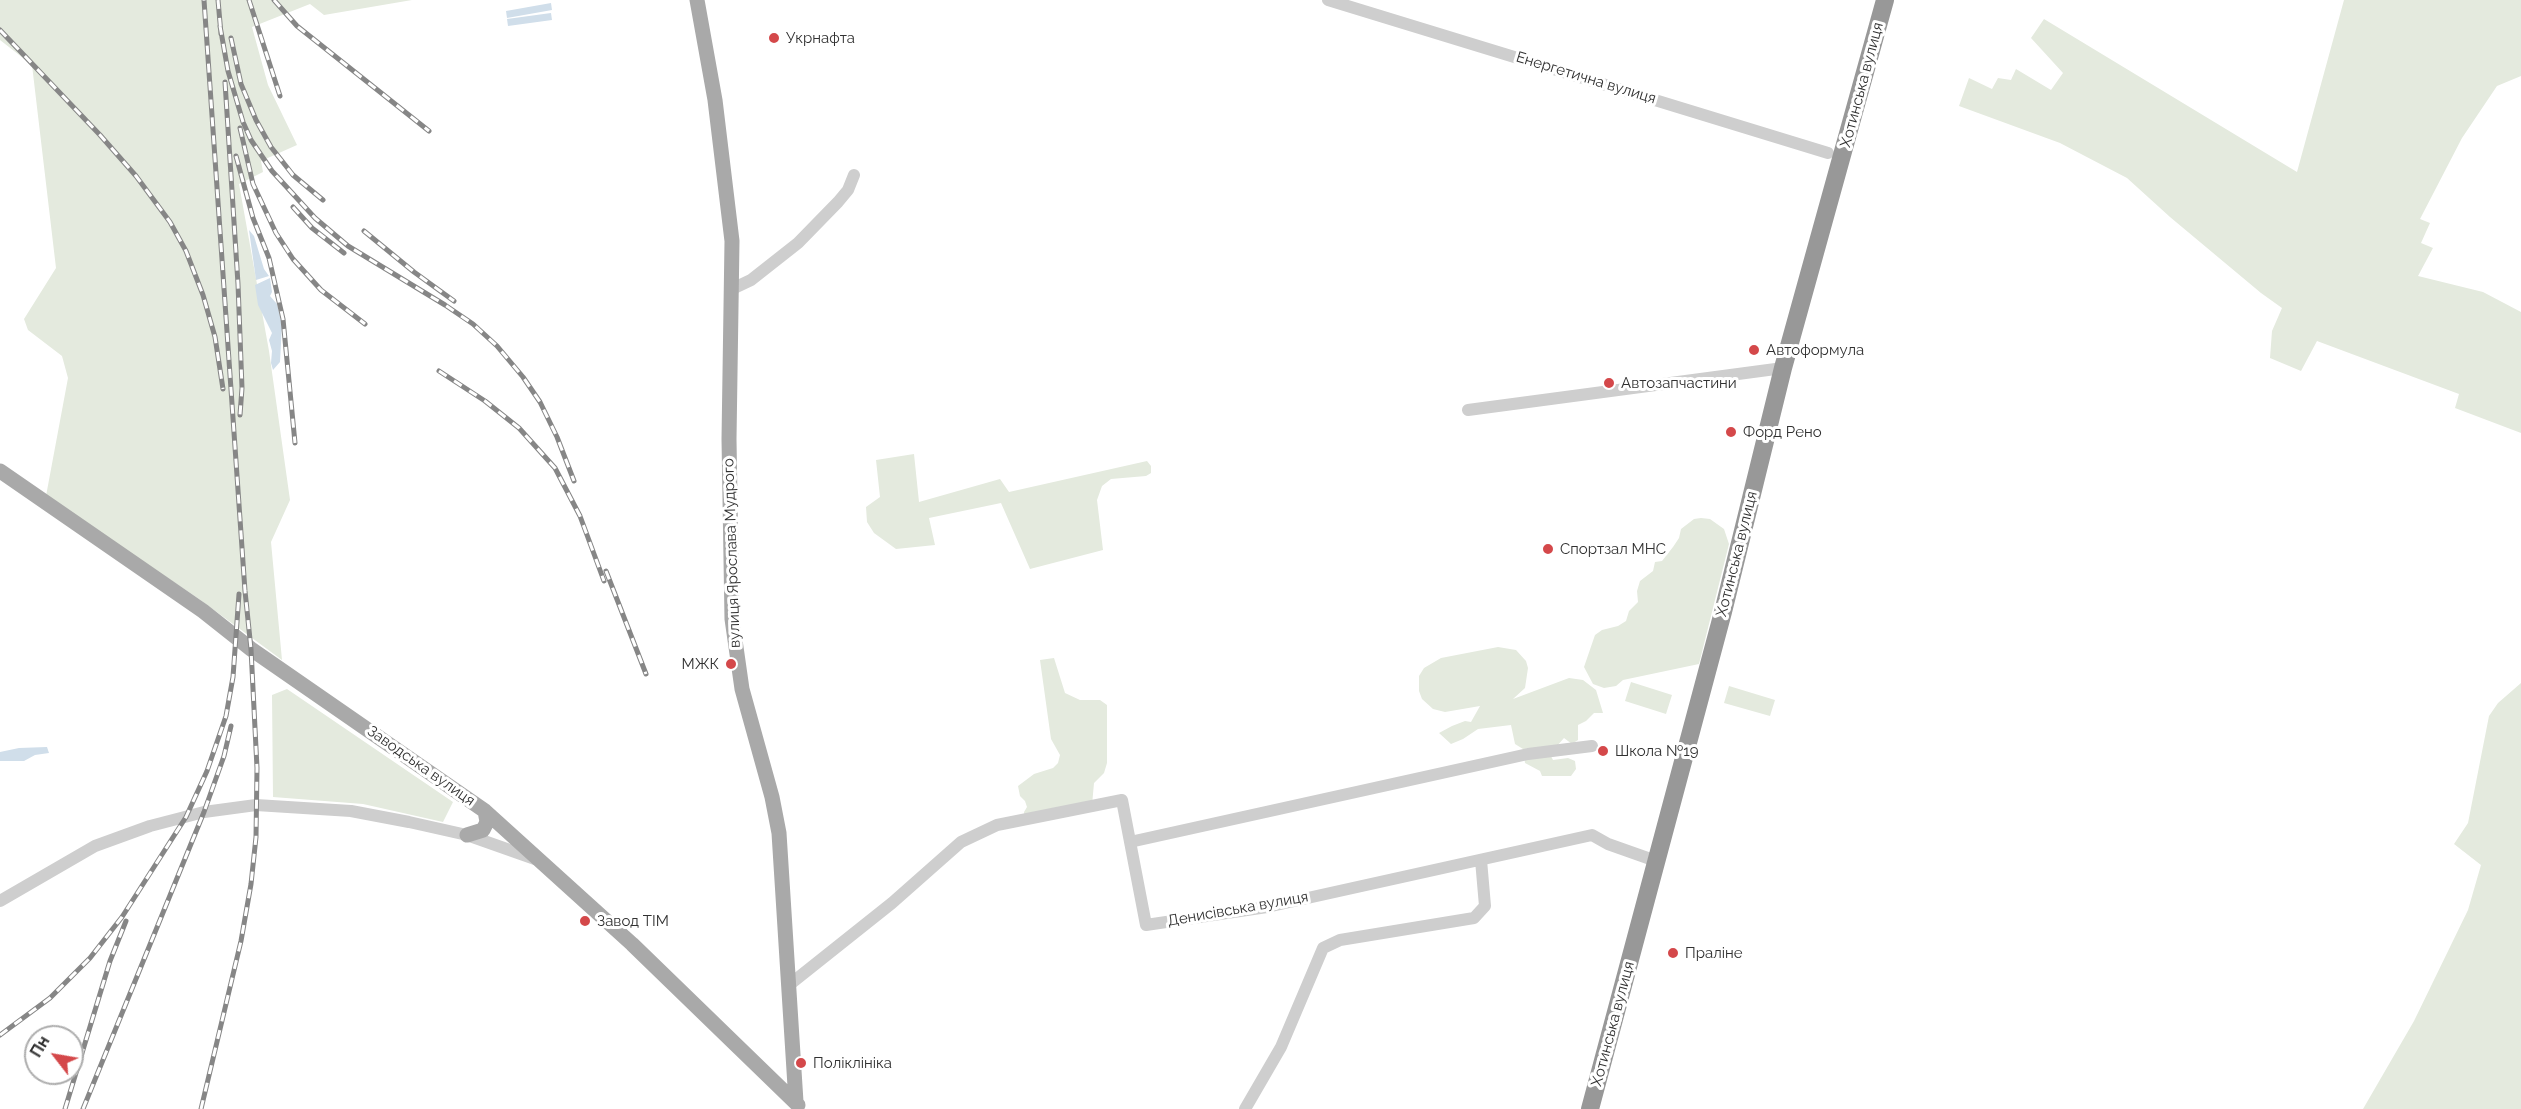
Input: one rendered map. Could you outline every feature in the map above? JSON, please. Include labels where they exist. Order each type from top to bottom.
[{"type":"highway","name":"Хотинська вулиця","points":[[1590,1109],[1723,612],[1835,156],[1885,0]]},
{"type":"main road","name":"вулиця Ярослава Мудрого","points":[[697,0],[715,100],[732,241],[729,439],[732,620],[742,688],[772,797],[779,832],[799,1106]]},
{"type":"main road","name":"Заводська вулиця","points":[[0,471],[202,610],[251,649],[383,738],[485,811],[543,861],[799,1106]]},
{"type":"main road","points":[[467,835],[483,830],[487,822],[485,811]]},
{"type":"street","name":"Енергетична вулиця","points":[[1328,0],[1835,156]]},
{"type":"street","points":[[732,289],[752,280],[798,243],[843,196],[854,175]]},
{"type":"street","points":[[1468,410],[1783,368]]},
{"type":"street","points":[[1130,842],[1528,754],[1592,746]]},
{"type":"street","name":"Денисівська вулиця","points":[[789,985],[892,903],[961,842],[997,825],[1122,800],[1146,925],[1267,907],[1592,835],[1608,844],[1656,861]]},
{"type":"street","points":[[0,901],[43,874],[95,846],[150,826],[225,807],[256,805],[351,811],[467,835],[543,861]]},
{"type":"street","points":[[1245,1109],[1281,1047],[1323,948],[1340,939],[1474,918],[1485,906],[1481,860]]},
{"type":"shaded area","points":[[0,0],[412,0],[324,15],[310,4],[252,27],[268,85],[297,145],[261,161],[263,172],[239,184],[269,351],[290,500],[271,542],[282,660],[199,599],[46,496],[68,378],[62,356],[28,330],[24,319],[56,268],[32,65],[0,40]]},
{"type":"shaded area","points":[[2344,0],[2521,0],[2521,76],[2497,86],[2462,138],[2420,219],[2430,223],[2421,243],[2433,248],[2418,276],[2483,292],[2521,312],[2521,433],[2455,408],[2459,394],[2317,341],[2301,371],[2270,358],[2272,331],[2282,308],[2170,217],[2127,178],[2060,143],[1959,106],[1969,78],[1992,89],[1998,78],[2011,80],[2016,69],[2051,90],[2063,73],[2031,38],[2044,19],[2297,172]]},
{"type":"shaded area","points":[[551,3],[552,10],[507,18],[506,11]]},
{"type":"shaded area","points":[[551,13],[552,20],[508,26],[507,19]]},
{"type":"shaded area","points":[[249,230],[254,236],[264,269],[269,276],[256,280]]},
{"type":"shaded area","points":[[270,278],[272,292],[270,296],[277,304],[282,324],[280,362],[273,370],[269,340],[272,333],[258,305],[255,285]]},
{"type":"shaded area","points":[[914,454],[919,502],[1000,479],[1009,492],[1147,461],[1151,466],[1151,473],[1146,476],[1111,479],[1102,486],[1097,500],[1103,550],[1030,569],[1001,503],[929,518],[935,545],[896,549],[874,533],[867,522],[866,507],[880,497],[876,460]]},
{"type":"shaded area","points":[[1694,519],[1710,519],[1724,529],[1729,544],[1699,664],[1623,680],[1616,686],[1604,688],[1593,684],[1584,667],[1595,635],[1626,621],[1629,611],[1638,602],[1637,591],[1640,581],[1653,571],[1655,562],[1662,561],[1679,538],[1681,529]]},
{"type":"shaded area","points":[[1498,647],[1516,650],[1526,661],[1528,668],[1525,688],[1513,699],[1569,678],[1583,680],[1596,690],[1603,713],[1594,713],[1578,725],[1578,740],[1572,744],[1564,738],[1550,754],[1553,760],[1568,758],[1575,761],[1576,769],[1571,776],[1542,776],[1540,771],[1525,763],[1523,749],[1515,744],[1511,725],[1478,729],[1451,744],[1439,733],[1465,721],[1471,722],[1480,706],[1445,712],[1433,709],[1422,699],[1419,691],[1419,676],[1424,668],[1441,658]]},
{"type":"shaded area","points":[[1054,658],[1065,693],[1080,700],[1100,700],[1107,705],[1107,763],[1104,773],[1094,783],[1092,805],[1024,819],[1027,807],[1020,796],[1018,786],[1034,774],[1053,768],[1058,763],[1060,755],[1051,739],[1040,660]]},
{"type":"shaded area","points":[[1631,682],[1672,695],[1666,714],[1625,701]]},
{"type":"shaded area","points":[[2521,683],[2521,1109],[2363,1109],[2414,1021],[2468,910],[2481,865],[2454,844],[2468,823],[2489,716],[2498,703]]},
{"type":"shaded area","points":[[1729,686],[1775,700],[1770,716],[1724,703]]},
{"type":"shaded area","points":[[287,689],[453,802],[443,822],[363,804],[273,797],[272,695]]},
{"type":"shaded area","points":[[47,747],[49,753],[35,755],[24,761],[0,761],[0,752],[19,748]]},
{"type":"railway","points":[[201,1109],[241,941],[251,884],[256,837],[257,768],[251,649],[204,0]]},
{"type":"railway","points":[[218,0],[221,34]]},
{"type":"railway","points":[[249,0],[280,96]]},
{"type":"railway","points":[[274,0],[297,26],[429,131]]},
{"type":"railway","points":[[220,26],[228,71],[243,122],[251,140],[272,171],[315,218],[348,246],[445,305],[473,324],[497,346],[540,402],[574,481]]},
{"type":"railway","points":[[0,30],[100,135],[136,176],[170,222],[186,251],[203,295],[215,337],[223,389]]},
{"type":"railway","points":[[231,38],[241,84],[256,120],[271,147],[293,175],[323,200]]},
{"type":"railway","points":[[225,82],[238,284],[242,388],[240,415]]},
{"type":"railway","points":[[240,128],[253,184],[276,233],[293,259],[321,290],[365,324]]},
{"type":"railway","points":[[236,156],[253,218],[269,258],[283,319],[295,443]]},
{"type":"railway","points":[[293,207],[312,228],[344,253]]},
{"type":"railway","points":[[364,231],[454,301]]},
{"type":"railway","points":[[439,371],[485,401],[519,428],[555,468],[580,516],[604,581]]},
{"type":"railway","points":[[606,571],[646,674]]},
{"type":"railway","points":[[0,1035],[50,998],[90,958],[122,917],[186,817],[207,771],[226,716],[233,677],[239,594]]},
{"type":"railway","points":[[83,1109],[204,812],[224,756],[231,726]]},
{"type":"railway","points":[[65,1109],[110,961],[126,921]]},
{"type":"place","name":"Укрнафта","points":[[774,38]]},
{"type":"place","name":"Автоформула","points":[[1754,350]]},
{"type":"place","name":"Автозапчастини","points":[[1609,383]]},
{"type":"place","name":"Форд Рено","points":[[1731,432]]},
{"type":"place","name":"Спортзал МНС","points":[[1548,549]]},
{"type":"place","name":"МЖК","points":[[731,664]]},
{"type":"place","name":"Школа №19","points":[[1603,751]]},
{"type":"place","name":"Завод ТІМ","points":[[585,921]]},
{"type":"place","name":"Праліне","points":[[1673,953]]},
{"type":"place","name":"Поліклініка","points":[[801,1063]]}]
